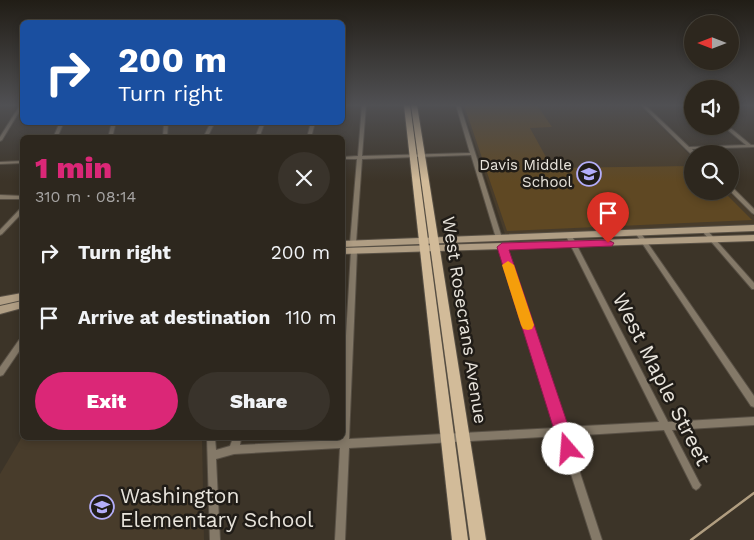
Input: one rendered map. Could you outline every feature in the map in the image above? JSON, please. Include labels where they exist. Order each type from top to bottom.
[{"type":"main road","name":"West Rosecrans Avenue","points":[[411,130],[428,245],[446,438],[460,540]]},
{"type":"main road","name":"West Rosecrans Avenue","points":[[415,130],[416,156]]},
{"type":"main road","points":[[345,245],[354,247],[428,245],[501,242],[569,236],[754,228]]},
{"type":"main road","points":[[501,242],[573,245],[754,238]]},
{"type":"main road","name":"West Rosecrans Avenue","points":[[428,245],[463,438],[478,540]]},
{"type":"main road","points":[[345,250],[354,247]]},
{"type":"main road","points":[[0,301],[20,297]]},
{"type":"main road","points":[[0,310],[20,305]]},
{"type":"street","points":[[340,540],[354,247],[362,130]]},
{"type":"street","points":[[466,130],[597,540]]},
{"type":"street","points":[[669,130],[685,145]]},
{"type":"street","points":[[737,135],[753,147]]},
{"type":"street","points":[[739,147],[753,147]]},
{"type":"street","points":[[345,158],[473,154]]},
{"type":"street","points":[[0,162],[20,162]]},
{"type":"street","points":[[739,197],[754,212]]},
{"type":"street","points":[[0,198],[20,198]]},
{"type":"street","points":[[0,233],[20,212]]},
{"type":"street","points":[[704,230],[754,287]]},
{"type":"street","points":[[638,233],[754,403]]},
{"type":"street","name":"West Maple Street","points":[[569,236],[696,486]]},
{"type":"street","points":[[0,373],[20,345]]},
{"type":"street","points":[[212,455],[234,450],[754,421]]},
{"type":"street","points":[[211,440],[216,540]]},
{"type":"street","points":[[234,450],[236,440]]},
{"type":"shaded area","name":"Davis Middle School","points":[[470,130],[665,130],[684,149],[684,200],[737,200],[754,216],[754,224],[505,234]]},
{"type":"shaded area","points":[[473,130],[531,130],[552,168],[684,166],[684,200],[732,200],[752,220],[507,231]]},
{"type":"shaded area","name":"Washington Elementary School","points":[[20,440],[202,440],[204,540],[0,540],[0,474]]},
{"type":"waterway","points":[[691,540],[754,493]]},
{"type":"slow traffic","points":[[508,265],[528,325]]},
{"type":"place","name":"Davis Middle School","points":[[589,174]]},
{"type":"place","name":"Washington Elementary School","points":[[102,507]]},
{"type":"route","points":[[568,449],[502,247],[608,243]]}]
